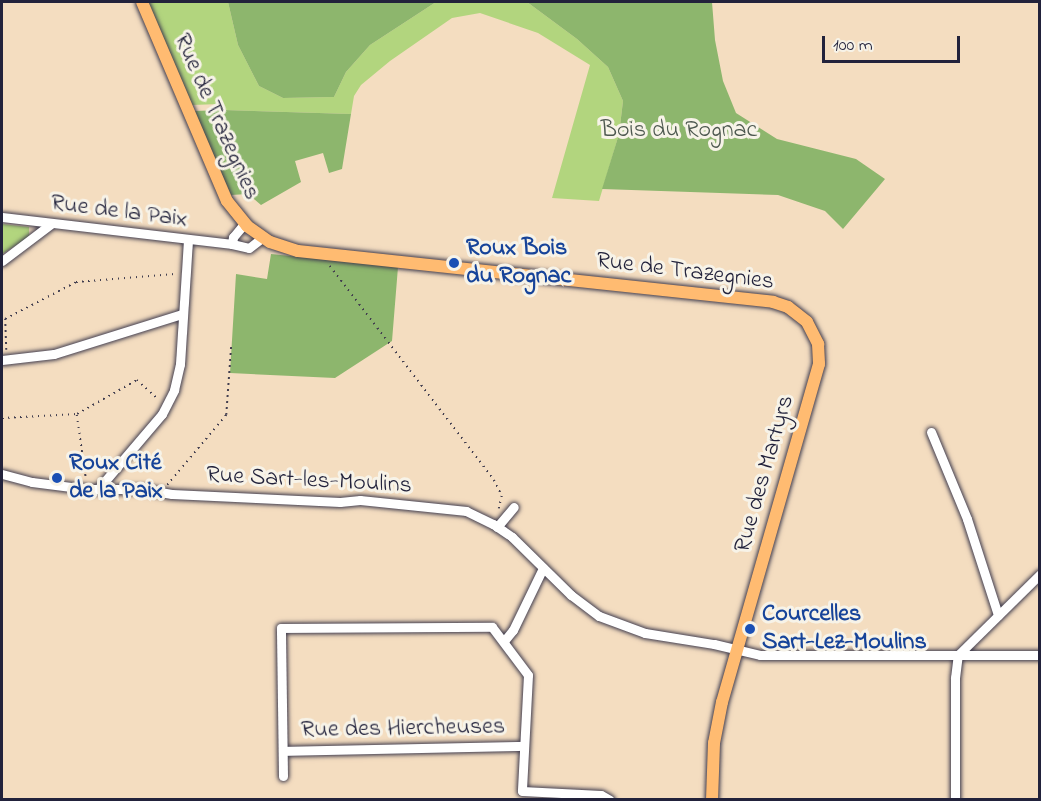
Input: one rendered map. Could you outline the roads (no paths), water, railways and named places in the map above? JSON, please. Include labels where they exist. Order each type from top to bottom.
[{"type":"main road","name":"Rue de Trazegnies","points":[[141,2],[219,184],[230,205],[244,224],[262,238],[290,250],[764,301],[780,304],[798,313]]},
{"type":"main road","name":"Rue des Martyrs","points":[[712,800],[714,743],[737,651],[819,364],[816,336],[798,313]]},
{"type":"street","name":"Rue de la Paix","points":[[2,217],[232,244],[249,248],[262,238]]},
{"type":"street","points":[[2,261],[51,224]]},
{"type":"street","points":[[232,244],[233,237],[244,224]]},
{"type":"street","points":[[99,488],[166,407],[178,375],[188,239]]},
{"type":"street","points":[[4,360],[54,354],[182,314]]},
{"type":"street","points":[[931,432],[967,519],[998,615]]},
{"type":"street","name":"Rue Sart-les-Moulins","points":[[2,474],[32,482],[87,489],[340,502],[360,500],[466,511],[495,525],[512,537],[582,604],[619,625],[737,651],[760,655],[1040,655]]},
{"type":"street","points":[[495,525],[514,507]]},
{"type":"street","points":[[543,568],[513,630],[504,641],[528,675],[522,791],[601,795],[610,800]]},
{"type":"street","points":[[956,800],[958,655],[1040,574]]},
{"type":"street","name":"Rue des Hiercheuses","points":[[283,776],[281,628],[492,627],[504,641]]},
{"type":"street","name":"Rue des Hiercheuses","points":[[283,751],[524,746]]},
{"type":"place","name":"Roux Bois du Rognac","points":[[454,263]]},
{"type":"place","name":"Roux Cité de la Paix","points":[[57,478]]},
{"type":"place","name":"Courcelles Sart-Lez-Moulins","points":[[750,629]]},
{"type":"park label","name":"Bois du Rognac","points":[[679,131]]}]
